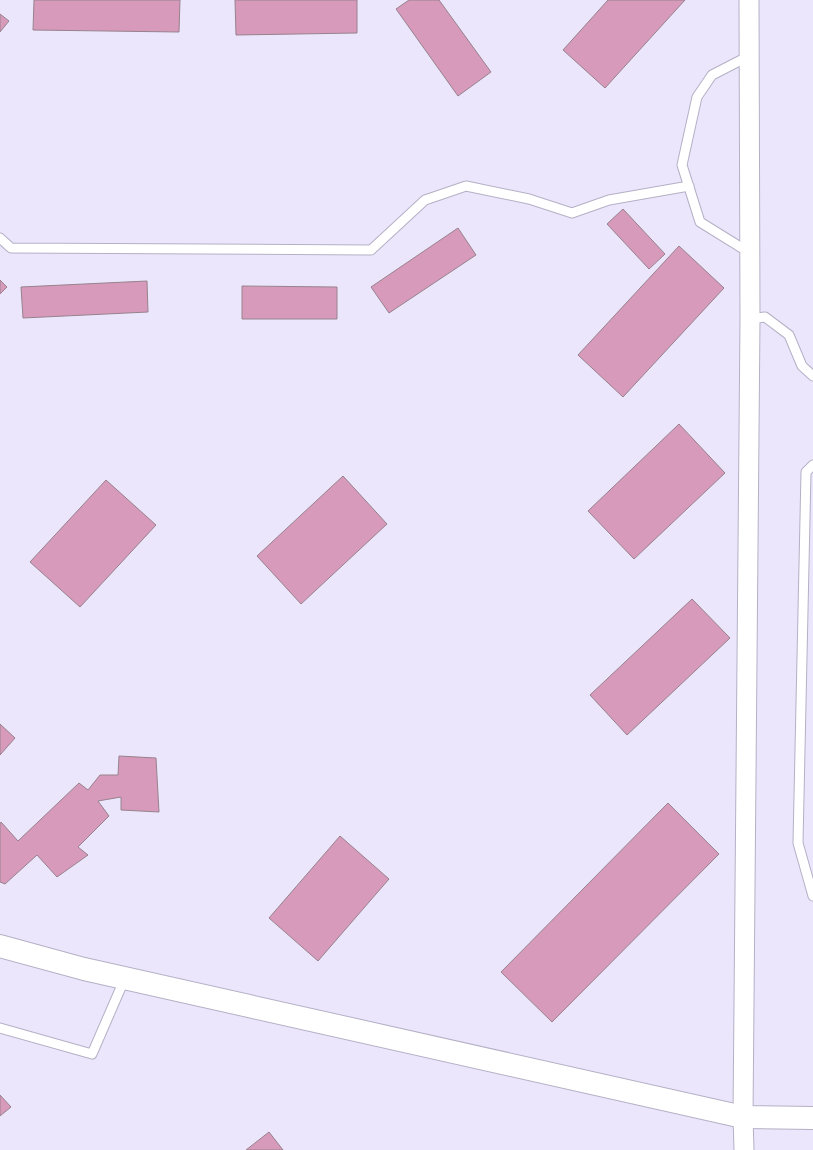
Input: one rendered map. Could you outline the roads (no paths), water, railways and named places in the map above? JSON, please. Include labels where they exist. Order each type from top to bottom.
[{"type":"street","points":[[744,1150],[743,1117],[750,319],[749,0]]},
{"type":"street","points":[[0,946],[84,969],[743,1117],[813,1118]]},
{"type":"lane","points":[[749,56],[712,75],[697,97],[682,165],[700,222],[750,253]]},
{"type":"lane","points":[[0,238],[11,248],[371,250],[426,200],[466,186],[529,199],[572,213],[609,200],[689,186]]},
{"type":"lane","points":[[750,319],[765,317],[789,335],[802,366],[813,376]]},
{"type":"lane","points":[[813,465],[806,472],[798,843],[813,896]]},
{"type":"lane","points":[[0,1028],[92,1054],[125,978]]}]
